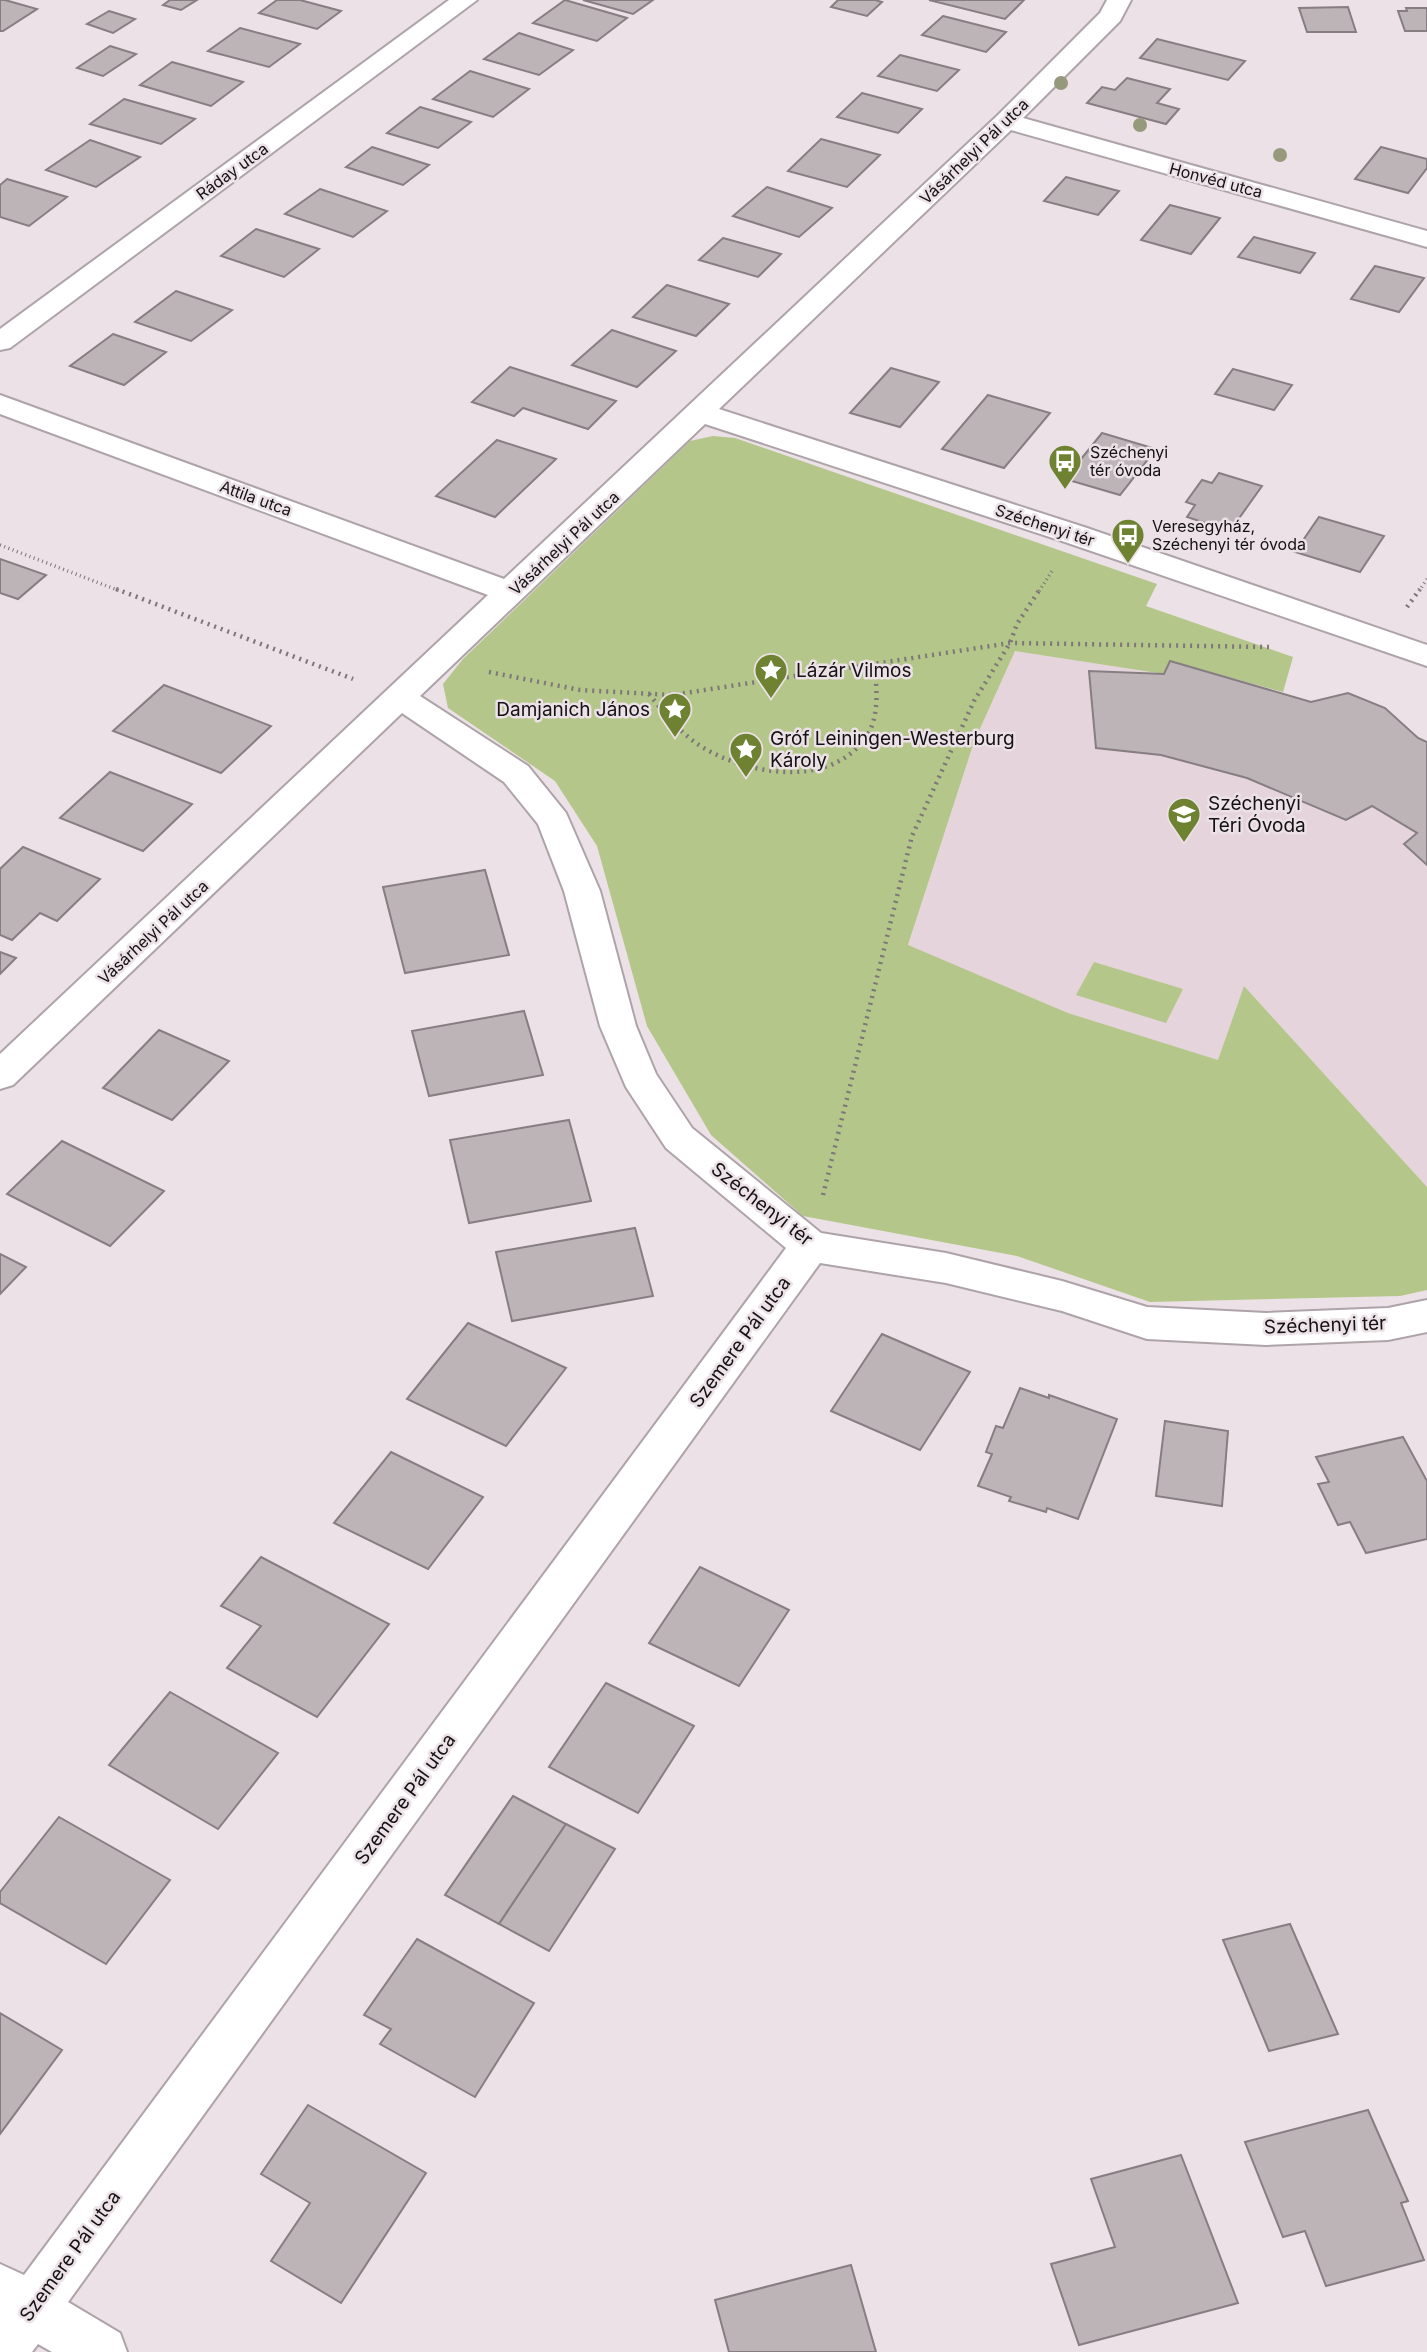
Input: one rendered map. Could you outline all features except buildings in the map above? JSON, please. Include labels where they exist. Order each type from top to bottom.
[{"type":"street","name":"Ráday utca","points":[[0,342],[465,0]]},
{"type":"street","name":"Vásárhelyi Pál utca","points":[[0,1076],[512,593],[1006,121],[1111,16],[1119,0]]},
{"type":"street","name":"Honvéd utca","points":[[1006,121],[1427,239]]},
{"type":"street","name":"Attila utca","points":[[0,404],[512,593]]},
{"type":"street","name":"Széchenyi tér","points":[[701,413],[1076,535],[1427,656]]},
{"type":"street","name":"Széchenyi tér","points":[[401,698],[516,774],[554,821],[582,891],[618,1026],[639,1078],[679,1138],[810,1246],[946,1268],[1062,1296],[1147,1323],[1266,1329],[1388,1324],[1427,1317]]},
{"type":"street","name":"Szemere Pál utca","points":[[0,2352],[15,2300],[810,1246]]},
{"type":"street","points":[[15,2300],[101,2352]]},
{"type":"path","points":[[810,1246],[912,836],[974,701],[1010,643],[1017,624],[1076,535]]},
{"type":"path","points":[[0,545],[401,698]]},
{"type":"path","points":[[437,662],[580,690],[672,695],[1010,643],[1273,647]]},
{"type":"path","points":[[648,693],[676,728],[709,751],[748,768],[788,774],[822,771],[852,756],[867,733],[878,706],[879,686],[875,665]]},
{"type":"shaded area","name":"Széchenyi Téri Óvoda","points":[[1015,651],[1163,674],[1170,661],[1311,702],[1348,693],[1385,708],[1418,738],[1427,742],[1427,1187],[1244,986],[1218,1060],[1068,1013],[908,946],[974,742]]},
{"type":"green space","points":[[713,436],[735,438],[1157,584],[1146,606],[1293,657],[1283,692],[1170,661],[1164,674],[1015,651],[974,742],[908,945],[1068,1013],[1218,1060],[1244,986],[1427,1187],[1427,1290],[1400,1296],[1150,1302],[1017,1256],[803,1216],[711,1135],[647,1026],[597,846],[555,781],[448,708],[443,684],[463,659],[690,441]]},
{"type":"green space","points":[[1094,962],[1183,989],[1166,1023],[1076,995]]},
{"type":"place","name":"Széchenyi tér óvoda","points":[[1065,491]]},
{"type":"place","name":"Veresegyház, Széchenyi tér óvoda","points":[[1128,565]]},
{"type":"place","name":"Lázár Vilmos","points":[[771,700]]},
{"type":"place","name":"Damjanich János","points":[[675,739]]},
{"type":"place","name":"Gróf Leiningen-Westerburg Károly","points":[[746,779]]},
{"type":"place","name":"Széchenyi Téri Óvoda","points":[[1184,844]]}]
